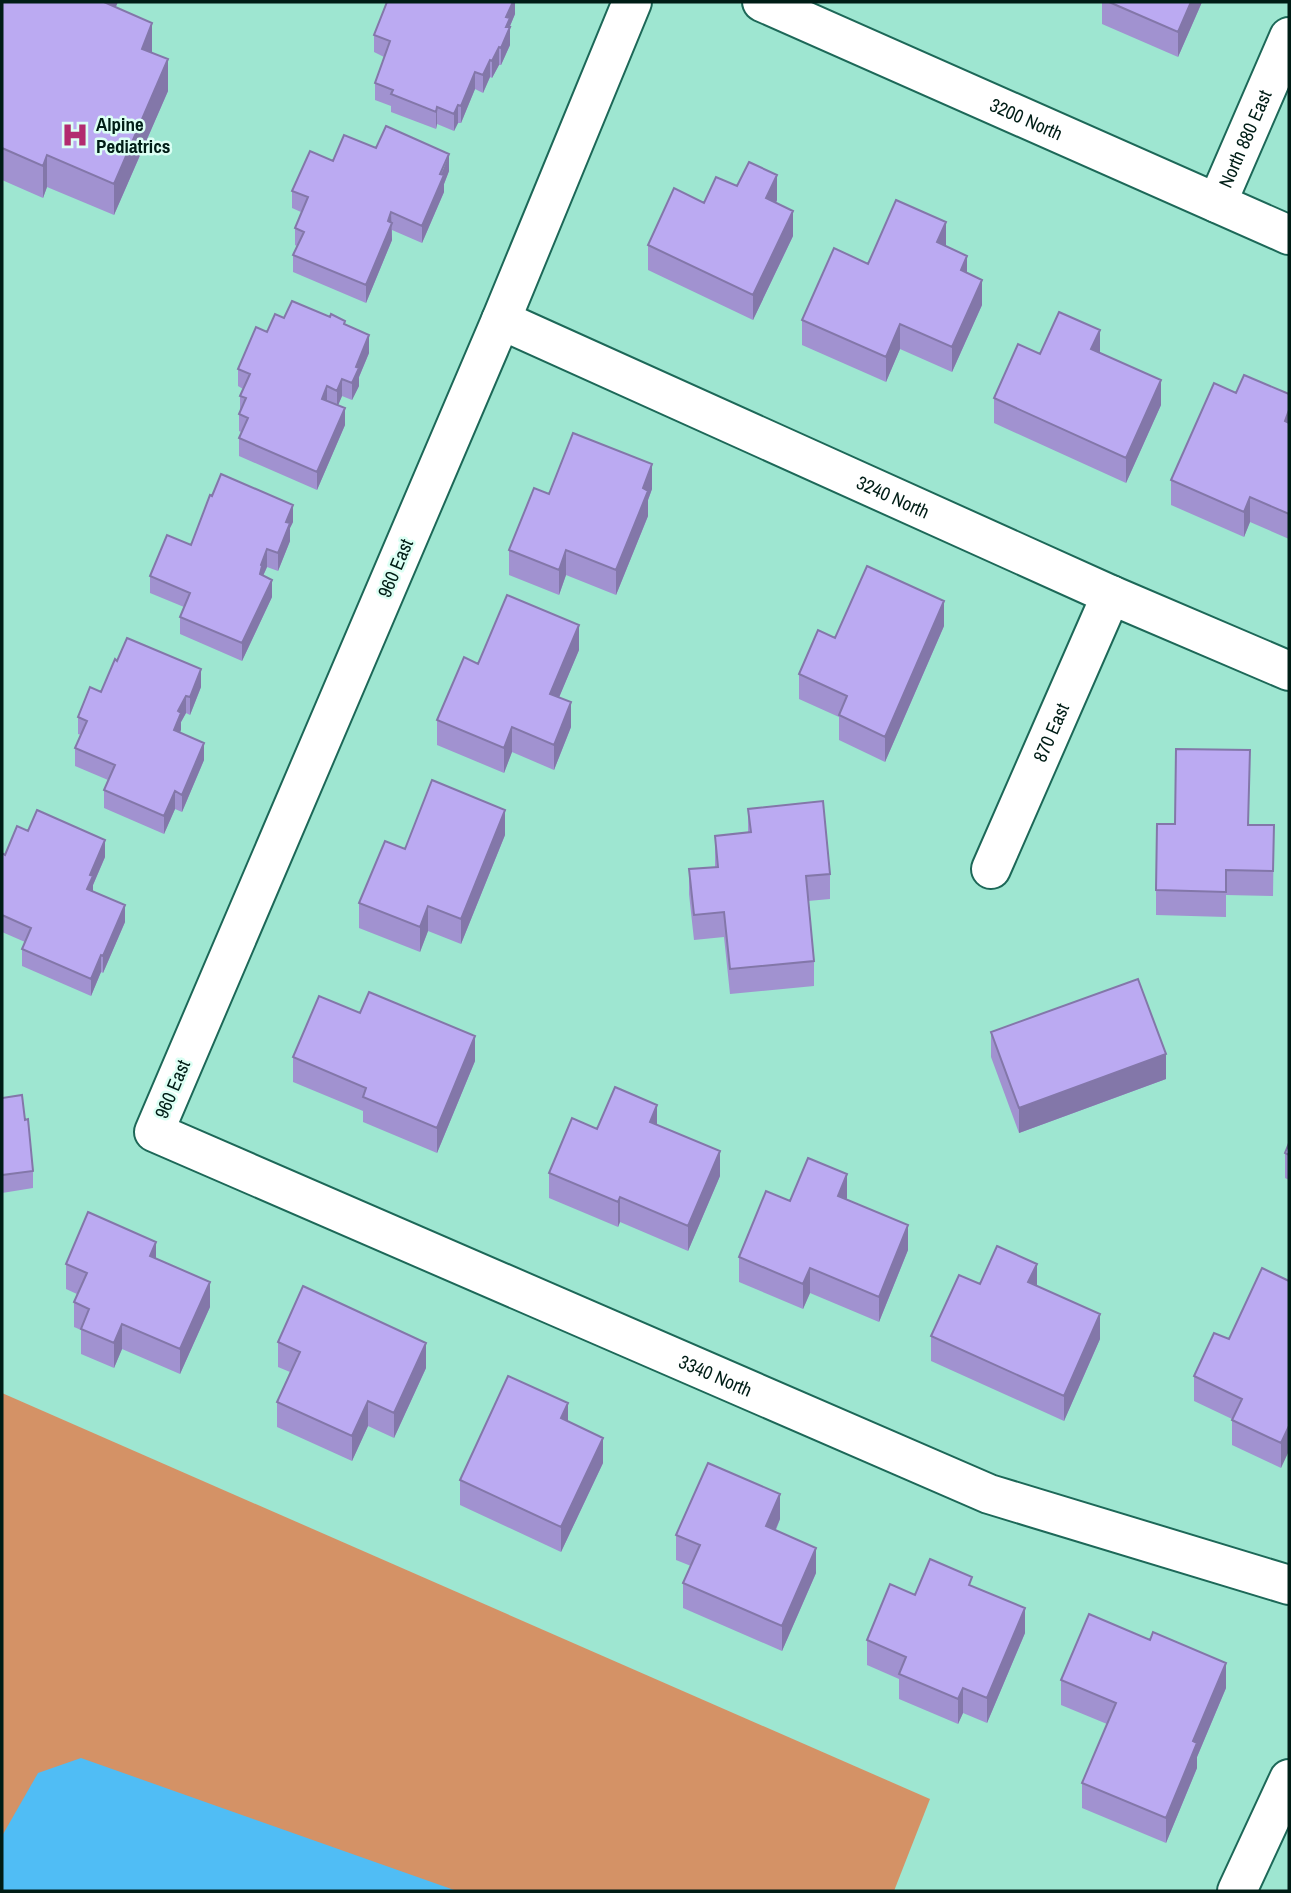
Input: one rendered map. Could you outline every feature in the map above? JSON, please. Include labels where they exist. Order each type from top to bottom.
[{"type":"street","name":"960 East","points":[[154,1132],[501,320],[632,2]]},
{"type":"street","name":"3200 North","points":[[762,2],[1289,234]]},
{"type":"street","name":"North 880 East","points":[[1217,203],[1289,37]]},
{"type":"street","name":"3240 North","points":[[501,320],[1111,595],[1289,671]]},
{"type":"street","name":"870 East","points":[[991,869],[1111,595]]},
{"type":"street","name":"3340 North","points":[[154,1132],[989,1494],[1289,1585]]},
{"type":"street","points":[[1237,1891],[1289,1779]]},
{"type":"shaded area","points":[[2,1393],[930,1799],[894,1891],[2,1891]]},
{"type":"water","points":[[81,1758],[457,1891],[2,1891],[2,1836],[38,1773]]},
{"type":"building","name":"Alpine Pediatrics","points":[[2,2],[104,2],[152,23],[142,49],[168,59],[114,184],[47,155],[43,166],[2,148]]},
{"type":"building","points":[[387,2],[513,2],[506,17],[510,18],[506,27],[510,27],[501,48],[499,47],[492,61],[490,60],[483,75],[475,72],[461,106],[458,105],[454,114],[437,107],[436,112],[391,94],[393,90],[375,83],[390,41],[374,35]]},
{"type":"building","points":[[1109,2],[1191,2],[1178,32]]},
{"type":"building","points":[[386,126],[449,154],[440,174],[444,175],[422,226],[391,212],[388,221],[392,223],[366,285],[293,255],[304,232],[295,228],[308,197],[292,191],[310,151],[333,161],[344,135],[376,148]]},
{"type":"building","points":[[749,162],[777,175],[766,198],[793,211],[753,295],[648,245],[674,188],[704,203],[716,177],[737,186]]},
{"type":"building","points":[[896,200],[946,222],[937,242],[967,256],[961,270],[982,280],[952,347],[900,324],[886,357],[802,320],[834,248],[868,264]]},
{"type":"building","points":[[292,301],[330,317],[331,314],[345,321],[344,324],[369,335],[352,383],[342,379],[337,391],[327,386],[322,399],[345,408],[317,472],[239,438],[248,418],[239,414],[246,398],[240,396],[250,374],[238,369],[256,327],[267,332],[275,314],[284,318]]},
{"type":"building","points":[[1059,312],[1100,330],[1091,349],[1161,380],[1126,458],[994,398],[1018,344],[1040,354]]},
{"type":"building","points":[[1244,375],[1289,394],[1289,410],[1285,421],[1289,423],[1289,514],[1250,497],[1244,512],[1171,480],[1214,383],[1236,393]]},
{"type":"building","points":[[573,433],[652,464],[643,488],[648,491],[616,570],[566,550],[559,570],[509,550],[534,488],[549,494]]},
{"type":"building","points":[[221,474],[293,505],[286,522],[290,523],[278,553],[267,549],[261,565],[260,574],[272,580],[242,643],[180,617],[190,593],[150,576],[167,535],[191,545]]},
{"type":"building","points":[[867,566],[944,601],[885,737],[839,715],[847,696],[799,674],[818,630],[835,638]]},
{"type":"building","points":[[507,595],[579,625],[550,694],[571,702],[554,745],[512,727],[504,748],[437,720],[464,657],[478,664]]},
{"type":"building","points":[[127,638],[201,669],[190,697],[186,696],[178,711],[181,713],[174,730],[204,743],[182,795],[175,791],[164,816],[104,790],[115,765],[75,748],[87,721],[78,717],[90,687],[101,692]]},
{"type":"building","points":[[1176,749],[1250,750],[1248,825],[1274,825],[1273,871],[1226,870],[1226,892],[1156,890],[1157,824],[1175,824]]},
{"type":"building","points":[[432,780],[505,810],[461,919],[428,906],[420,927],[359,903],[385,841],[405,849]]},
{"type":"building","points":[[823,801],[830,874],[806,876],[814,961],[730,969],[724,912],[694,915],[689,869],[718,867],[715,836],[751,832],[748,809]]},
{"type":"building","points":[[37,810],[105,840],[87,889],[125,905],[91,979],[22,949],[31,928],[2,915],[2,853],[5,855],[17,826],[28,831]]},
{"type":"building","points":[[1138,979],[1166,1054],[1019,1108],[991,1032]]},
{"type":"building","points":[[369,992],[475,1036],[437,1128],[363,1097],[366,1088],[293,1057],[319,996],[360,1013]]},
{"type":"building","points":[[615,1087],[657,1105],[650,1122],[720,1151],[688,1226],[620,1197],[618,1202],[549,1173],[572,1118],[597,1129]]},
{"type":"building","points":[[22,1095],[25,1120],[28,1119],[33,1171],[2,1175],[2,1098]]},
{"type":"building","points":[[808,1158],[847,1174],[838,1196],[908,1225],[879,1297],[810,1268],[803,1284],[739,1257],[766,1191],[790,1201]]},
{"type":"building","points":[[88,1212],[156,1242],[150,1256],[210,1282],[180,1349],[122,1324],[114,1343],[81,1329],[89,1309],[74,1302],[87,1273],[66,1264]]},
{"type":"building","points":[[997,1246],[1037,1264],[1028,1282],[1100,1314],[1064,1396],[931,1336],[959,1275],[980,1284]]},
{"type":"building","points":[[1262,1268],[1289,1281],[1289,1426],[1281,1443],[1232,1420],[1242,1399],[1194,1376],[1214,1333],[1229,1339]]},
{"type":"building","points":[[303,1286],[426,1343],[394,1413],[368,1401],[352,1436],[277,1402],[300,1352],[278,1342]]},
{"type":"building","points":[[508,1376],[568,1403],[561,1418],[603,1438],[561,1527],[460,1480]]},
{"type":"building","points":[[708,1463],[780,1494],[766,1526],[816,1548],[782,1626],[683,1583],[700,1545],[676,1535]]},
{"type":"building","points":[[930,1559],[972,1577],[969,1585],[1025,1608],[987,1698],[963,1688],[958,1699],[899,1674],[906,1657],[867,1640],[890,1584],[915,1595]]},
{"type":"building","points":[[1089,1614],[1150,1640],[1153,1632],[1226,1663],[1193,1741],[1197,1743],[1166,1818],[1082,1783],[1116,1703],[1061,1680]]},
{"type":"place","name":"Alpine Pediatrics","points":[[75,135]]}]
